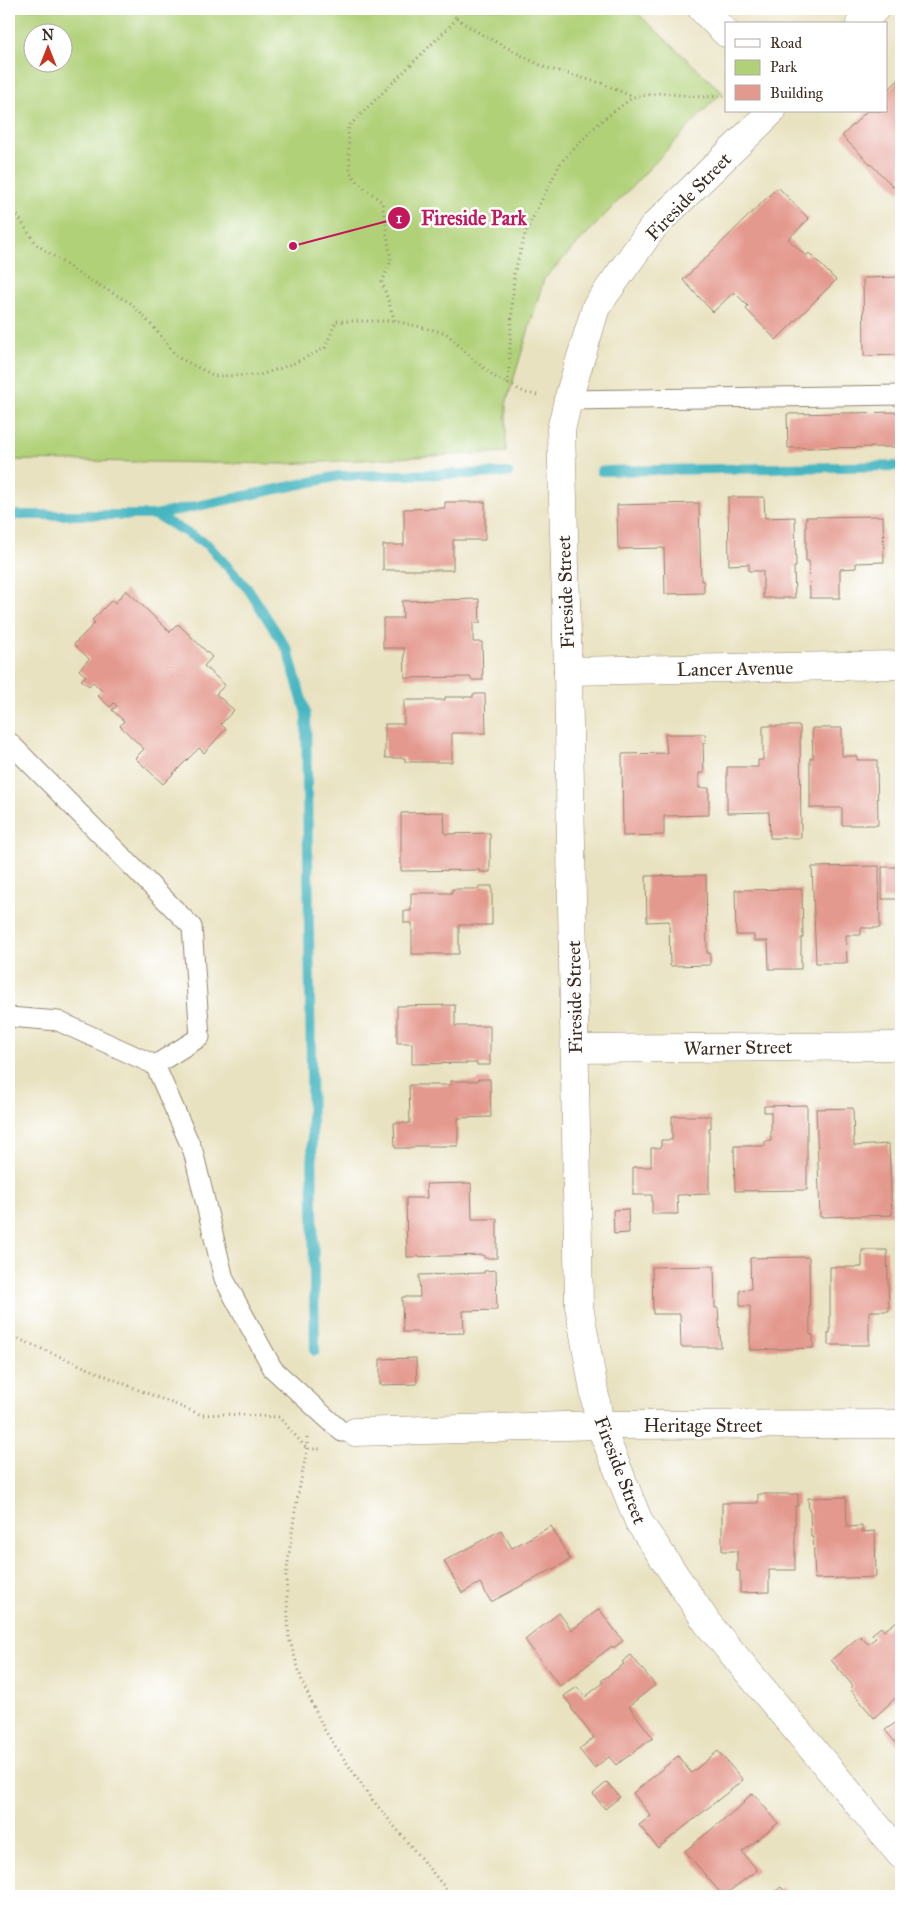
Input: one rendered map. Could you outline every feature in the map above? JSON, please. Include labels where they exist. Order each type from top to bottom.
[{"type":"street","points":[[702,9],[725,32]]},
{"type":"street","points":[[862,22],[875,9]]},
{"type":"street","name":"Fireside Street","points":[[771,112],[654,226],[596,307],[561,430],[568,671],[578,1306],[600,1425],[639,1522],[708,1624],[901,1855]]},
{"type":"street","name":"Lancer Avenue","points":[[568,671],[901,665]]},
{"type":"street","name":"Warner Street","points":[[575,1049],[901,1046]]},
{"type":"street","name":"Heritage Street","points":[[355,1432],[600,1425],[901,1424]]},
{"type":"lane","points":[[568,400],[901,395]]},
{"type":"lane","points":[[9,742],[192,926],[200,1038],[155,1065]]},
{"type":"lane","points":[[9,1017],[58,1021],[155,1065],[192,1151],[224,1279],[273,1368],[342,1432],[355,1432]]},
{"type":"path","points":[[448,9],[457,19],[479,33],[544,67],[604,84],[633,97]]},
{"type":"path","points":[[395,321],[382,282],[391,261],[382,202],[358,183],[350,172],[348,127],[457,19]]},
{"type":"path","points":[[508,384],[514,274],[526,231],[561,162],[599,123],[633,97],[660,93],[701,97],[725,96]]},
{"type":"path","points":[[9,203],[36,244],[78,273],[132,304],[157,331],[177,357],[214,376],[260,375],[290,365],[325,348],[336,321],[395,321],[446,333],[474,361],[495,377],[526,393],[568,400]]},
{"type":"path","points":[[9,1335],[202,1415],[223,1414],[279,1417],[307,1449],[348,1449],[355,1432]]},
{"type":"path","points":[[307,1400],[307,1449],[295,1511],[286,1577],[290,1638],[303,1684],[325,1732],[370,1797],[452,1896]]},
{"type":"green space","points":[[9,9],[633,9],[722,92],[544,279],[506,404],[506,452],[285,464],[9,460]]},
{"type":"building","points":[[901,77],[901,189],[899,192],[842,136],[866,112],[888,112],[888,90]]},
{"type":"building","points":[[778,187],[809,219],[788,239],[806,256],[809,253],[836,280],[776,340],[746,309],[748,306],[734,292],[713,312],[683,280]]},
{"type":"building","points":[[901,277],[901,355],[864,356],[863,278]]},
{"type":"building","points":[[901,412],[901,447],[788,448],[787,414]]},
{"type":"building","points":[[728,497],[764,497],[765,518],[795,517],[795,598],[763,598],[763,571],[749,571],[749,564],[729,565]]},
{"type":"building","points":[[445,502],[485,502],[485,540],[453,540],[453,570],[383,570],[383,545],[404,545],[404,509],[445,508]]},
{"type":"building","points":[[699,503],[701,581],[704,581],[704,593],[665,594],[664,548],[618,549],[617,505]]},
{"type":"building","points":[[883,516],[884,562],[856,563],[856,568],[840,569],[840,598],[810,598],[809,561],[806,561],[806,517]]},
{"type":"building","points":[[126,590],[170,632],[178,624],[212,657],[204,666],[225,685],[216,694],[234,710],[221,724],[226,729],[204,753],[199,748],[163,784],[135,758],[144,749],[120,726],[124,721],[112,710],[117,706],[114,703],[110,707],[97,695],[102,691],[93,682],[89,686],[81,680],[86,676],[79,670],[89,659],[74,644],[95,623],[92,620],[112,600],[115,603]]},
{"type":"building","points":[[479,599],[480,623],[473,623],[473,642],[482,642],[483,680],[471,680],[471,677],[405,678],[404,648],[383,648],[383,618],[403,618],[402,601]]},
{"type":"building","points":[[473,694],[485,694],[486,733],[452,733],[452,762],[405,762],[405,758],[385,758],[385,724],[404,724],[404,700],[445,700],[445,697],[473,697]]},
{"type":"building","points":[[763,726],[800,726],[801,838],[770,838],[769,812],[727,813],[727,767],[758,767],[758,760],[763,760]]},
{"type":"building","points":[[812,728],[842,728],[842,756],[857,756],[857,760],[877,760],[878,825],[842,825],[842,808],[810,808],[810,758],[813,758]]},
{"type":"building","points":[[665,734],[705,734],[706,743],[703,743],[704,773],[699,773],[699,788],[709,788],[709,815],[664,816],[664,835],[623,836],[622,754],[667,753]]},
{"type":"building","points":[[444,812],[445,834],[490,833],[490,872],[480,872],[480,870],[401,871],[401,813]]},
{"type":"building","points":[[879,866],[880,928],[861,928],[861,935],[846,935],[847,963],[816,963],[812,867]]},
{"type":"building","points":[[882,867],[898,867],[898,899],[882,899]]},
{"type":"building","points":[[706,875],[707,953],[710,953],[710,965],[670,966],[669,921],[647,922],[646,876]]},
{"type":"building","points":[[479,886],[492,886],[492,925],[459,925],[459,954],[412,954],[412,923],[404,923],[404,911],[411,911],[411,893],[452,893],[452,889],[479,889]]},
{"type":"building","points":[[802,889],[803,938],[801,938],[801,969],[769,969],[768,941],[754,941],[754,935],[736,935],[735,890]]},
{"type":"building","points":[[455,1005],[455,1026],[490,1026],[490,1065],[477,1065],[477,1063],[412,1064],[412,1043],[397,1043],[397,1006]]},
{"type":"building","points":[[478,1079],[490,1079],[491,1117],[458,1118],[458,1146],[395,1148],[394,1123],[410,1123],[409,1085],[451,1085],[451,1081],[478,1081]]},
{"type":"building","points":[[807,1105],[807,1190],[735,1191],[734,1146],[765,1146],[765,1141],[771,1141],[771,1112],[764,1112],[764,1106]]},
{"type":"building","points":[[853,1108],[854,1146],[889,1144],[892,1215],[820,1217],[816,1109]]},
{"type":"building","points":[[672,1116],[711,1116],[711,1128],[709,1128],[709,1194],[677,1195],[678,1214],[652,1214],[652,1195],[633,1195],[633,1167],[651,1167],[651,1148],[661,1148],[661,1140],[672,1140]]},
{"type":"building","points":[[471,1183],[472,1219],[497,1219],[497,1258],[484,1258],[484,1255],[407,1257],[406,1198],[427,1198],[426,1184]]},
{"type":"building","points":[[628,1209],[629,1233],[614,1234],[613,1210]]},
{"type":"building","points":[[862,1250],[887,1250],[889,1311],[869,1311],[869,1345],[828,1345],[828,1333],[830,1333],[830,1267],[862,1267]]},
{"type":"building","points":[[809,1257],[810,1335],[813,1335],[813,1348],[750,1350],[750,1306],[740,1306],[740,1290],[751,1289],[750,1258]]},
{"type":"building","points":[[714,1266],[715,1308],[718,1308],[721,1347],[681,1347],[680,1314],[653,1314],[652,1267]]},
{"type":"building","points":[[496,1270],[497,1310],[463,1311],[464,1333],[420,1334],[420,1332],[403,1332],[402,1297],[420,1297],[419,1275],[484,1273],[484,1271]]},
{"type":"building","points":[[416,1358],[417,1384],[380,1385],[380,1359]]},
{"type":"building","points":[[758,1494],[798,1494],[798,1506],[795,1506],[795,1570],[769,1570],[769,1592],[740,1593],[740,1571],[737,1571],[737,1551],[722,1551],[722,1503],[758,1503]]},
{"type":"building","points":[[846,1497],[847,1527],[862,1526],[862,1532],[875,1531],[876,1577],[815,1579],[813,1537],[811,1537],[808,1498]]},
{"type":"building","points":[[551,1526],[570,1560],[491,1602],[480,1583],[462,1593],[444,1561],[501,1530],[512,1548]]},
{"type":"building","points":[[599,1609],[623,1641],[613,1648],[612,1646],[560,1686],[525,1640],[559,1613],[572,1630]]},
{"type":"building","points":[[897,1621],[901,1627],[901,1693],[874,1718],[850,1689],[853,1686],[831,1660],[860,1636],[868,1644],[876,1638],[872,1634],[881,1627],[884,1631]]},
{"type":"building","points":[[631,1655],[655,1685],[629,1706],[653,1738],[616,1765],[609,1757],[594,1768],[579,1749],[594,1738],[564,1696],[577,1687],[585,1697],[603,1683],[601,1681],[624,1664],[622,1662]]},
{"type":"building","points":[[901,1719],[901,1749],[885,1730]]},
{"type":"building","points":[[718,1751],[743,1780],[658,1848],[639,1825],[651,1816],[633,1793],[678,1756],[691,1773]]},
{"type":"building","points":[[607,1782],[620,1797],[605,1809],[593,1794]]},
{"type":"building","points":[[753,1793],[778,1823],[742,1852],[757,1870],[723,1896],[685,1851],[745,1802]]},
{"type":"building","points":[[781,1887],[788,1896],[769,1896]]},
{"type":"waterway","points":[[601,471],[901,466]]},
{"type":"waterway","points":[[9,515],[155,515],[339,476],[508,473]]},
{"type":"waterway","points":[[155,515],[207,544],[249,590],[288,651],[306,714],[315,1351]]},
{"type":"place","name":"Fireside Park","points":[[293,246]]}]
